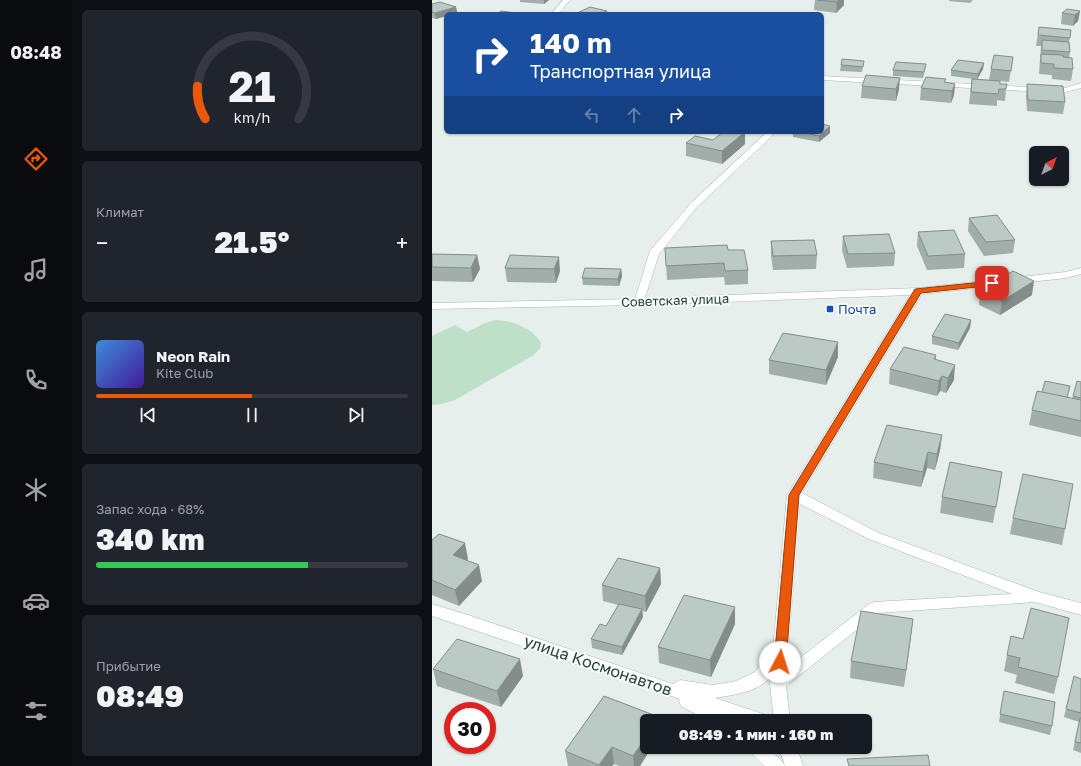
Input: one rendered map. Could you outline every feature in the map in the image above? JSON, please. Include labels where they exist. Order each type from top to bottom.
[{"type":"street","points":[[556,12],[567,0]]},
{"type":"street","points":[[824,78],[1062,92],[1081,85]]},
{"type":"street","points":[[639,302],[654,253],[694,205],[770,134]]},
{"type":"street","name":"Советская улица","points":[[432,306],[639,302],[918,291],[1066,275],[1081,271]]},
{"type":"street","points":[[781,714],[778,684],[794,495],[918,291]]},
{"type":"street","points":[[794,495],[874,536],[1036,598],[1081,609]]},
{"type":"street","points":[[778,684],[874,608],[1036,598]]},
{"type":"street","name":"улица Космонавтов","points":[[432,610],[463,619],[743,714]]},
{"type":"street","points":[[649,682],[713,692],[739,687],[761,677],[781,651]]},
{"type":"street","points":[[649,682],[710,714]]},
{"type":"street","points":[[763,754],[776,766]]},
{"type":"street","points":[[790,754],[794,766]]},
{"type":"green space","points":[[495,320],[508,321],[527,329],[533,333],[541,343],[540,349],[532,356],[455,400],[432,405],[432,336],[455,325],[467,332]]},
{"type":"building","points":[[817,0],[839,0],[837,2]]},
{"type":"building","points":[[440,2],[456,7],[435,13],[432,12],[432,4]]},
{"type":"building","points":[[590,7],[607,11],[605,12],[579,12]]},
{"type":"building","points":[[1067,9],[1080,11],[1075,15],[1062,13]]},
{"type":"building","points":[[1039,27],[1071,30],[1070,38],[1038,35]]},
{"type":"building","points":[[1042,40],[1069,42],[1070,52],[1042,50]]},
{"type":"building","points":[[1041,54],[1063,55],[1063,57],[1072,58],[1073,69],[1054,68],[1054,64],[1041,63]]},
{"type":"building","points":[[994,55],[1013,57],[1011,71],[991,69]]},
{"type":"building","points":[[842,59],[864,61],[863,67],[841,65]]},
{"type":"building","points":[[958,60],[984,63],[978,74],[951,70]]},
{"type":"building","points":[[896,62],[926,64],[924,72],[893,70]]},
{"type":"building","points":[[866,75],[900,78],[896,89],[862,86]]},
{"type":"building","points":[[926,77],[946,79],[944,82],[955,84],[952,91],[921,88]]},
{"type":"building","points":[[972,79],[1000,81],[1000,84],[1007,84],[1006,89],[999,89],[998,94],[971,92]]},
{"type":"building","points":[[1027,84],[1063,86],[1065,102],[1028,100]]},
{"type":"building","points":[[824,124],[830,126],[824,131]]},
{"type":"building","points":[[720,134],[743,134],[722,151],[686,143],[695,136],[713,140]]},
{"type":"building","points":[[810,134],[821,134],[819,136]]},
{"type":"building","points":[[997,215],[1015,240],[986,242],[969,218]]},
{"type":"building","points":[[954,230],[965,254],[928,256],[918,232]]},
{"type":"building","points":[[889,234],[895,253],[848,254],[843,236]]},
{"type":"building","points":[[814,240],[817,255],[773,256],[771,241]]},
{"type":"building","points":[[727,245],[728,250],[744,250],[748,270],[725,271],[724,263],[666,266],[665,248]]},
{"type":"building","points":[[432,254],[477,255],[471,268],[432,267]]},
{"type":"building","points":[[510,255],[559,257],[554,269],[505,268]]},
{"type":"building","points":[[585,268],[621,269],[618,279],[582,278]]},
{"type":"building","points":[[1013,271],[1034,281],[1002,301],[980,291]]},
{"type":"building","points":[[945,314],[971,320],[959,343],[932,336]]},
{"type":"building","points":[[783,333],[838,342],[826,370],[769,360]]},
{"type":"building","points":[[904,347],[936,355],[934,359],[955,365],[948,378],[942,376],[939,381],[890,369]]},
{"type":"building","points":[[1045,381],[1070,386],[1067,398],[1042,392]]},
{"type":"building","points":[[1077,381],[1081,382],[1081,398],[1073,396]]},
{"type":"building","points":[[1037,391],[1081,400],[1081,421],[1032,410]]},
{"type":"building","points":[[887,425],[942,435],[937,454],[928,452],[923,472],[874,462]]},
{"type":"building","points":[[950,462],[1002,472],[996,507],[942,497]]},
{"type":"building","points":[[1023,474],[1073,484],[1065,529],[1013,518]]},
{"type":"building","points":[[439,534],[465,543],[453,555],[479,565],[455,590],[432,580],[432,540]]},
{"type":"building","points":[[618,558],[660,568],[645,596],[602,585]]},
{"type":"building","points":[[684,595],[735,607],[710,660],[658,647]]},
{"type":"building","points":[[619,604],[642,609],[622,647],[591,639],[600,624],[606,626]]},
{"type":"building","points":[[1031,608],[1069,618],[1058,677],[1018,667],[1020,658],[1007,655],[1011,636],[1023,639]]},
{"type":"building","points":[[861,611],[913,619],[906,670],[851,661]]},
{"type":"building","points":[[457,639],[520,659],[497,691],[433,669]]},
{"type":"building","points":[[1074,676],[1081,679],[1081,713],[1066,709]]},
{"type":"building","points":[[1004,691],[1055,702],[1052,726],[1000,714]]},
{"type":"building","points":[[604,696],[651,714],[640,714],[640,746],[633,756],[612,747],[599,765],[565,751]]},
{"type":"building","points":[[1081,718],[1081,743],[1075,742]]},
{"type":"building","points":[[928,755],[930,766],[849,766],[847,759]]},
{"type":"place","name":"Почта","points":[[830,309]]},
{"type":"route","points":[[780,662],[794,495],[918,291],[992,283]]}]
